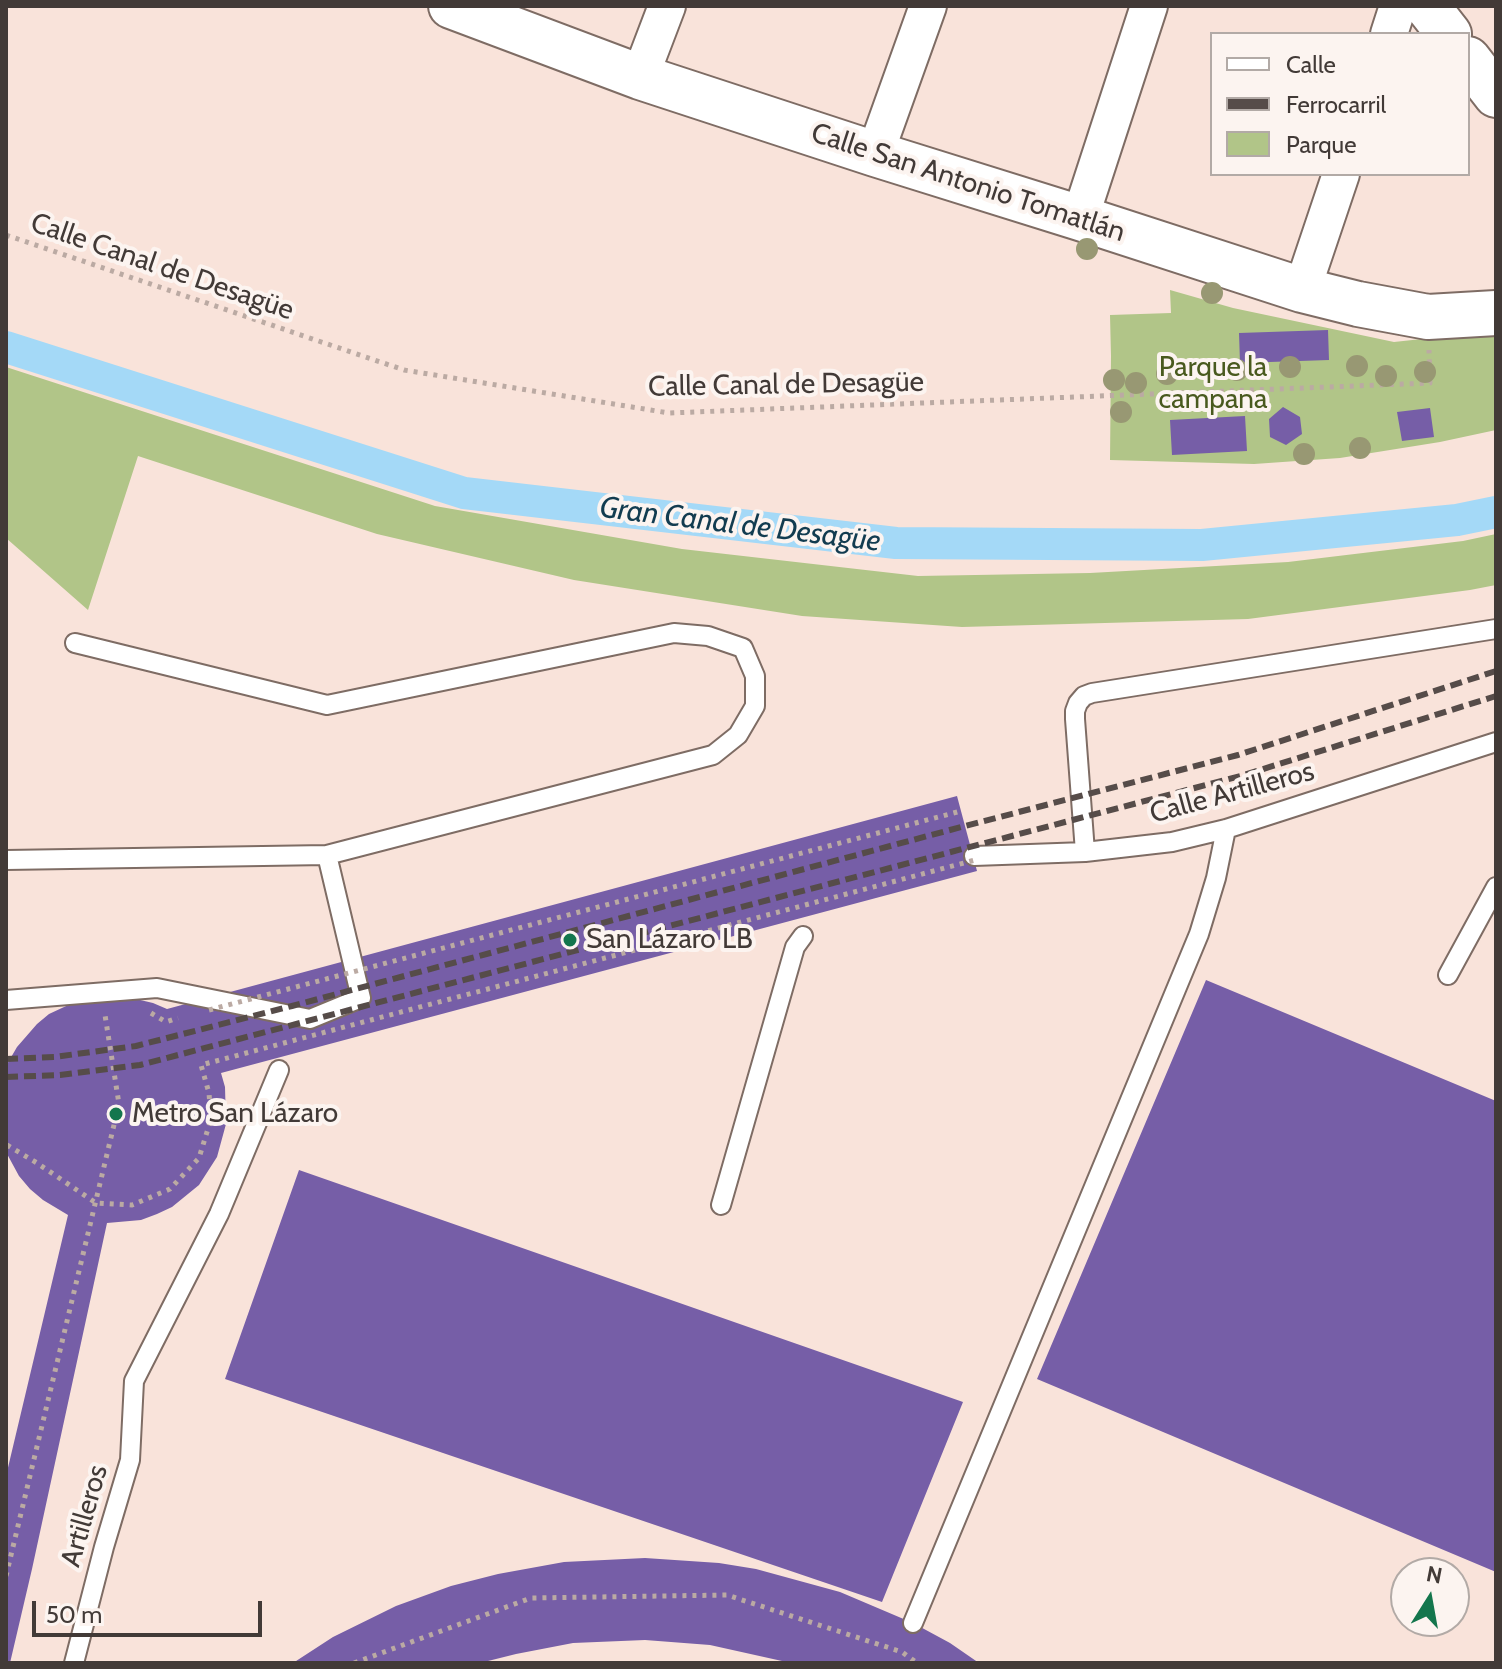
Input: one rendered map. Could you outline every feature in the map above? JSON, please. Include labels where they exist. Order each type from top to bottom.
[{"type":"street","points":[[640,77],[667,6]]},
{"type":"street","points":[[875,154],[928,6]]},
{"type":"street","points":[[1080,218],[1149,6]]},
{"type":"street","points":[[1390,32],[1398,6]]},
{"type":"street","points":[[1427,6],[1447,32]]},
{"type":"street","name":"Calle San Antonio Tomatlán","points":[[458,7],[640,77],[1302,290],[1428,317],[1496,313]]},
{"type":"street","points":[[1470,62],[1496,95]]},
{"type":"street","points":[[1302,290],[1340,176]]},
{"type":"lane","points":[[1085,852],[1075,719],[1078,703],[1084,696],[1496,629]]},
{"type":"lane","points":[[6,860],[327,855],[713,755],[738,735],[755,706],[755,676],[743,648],[708,636],[674,633],[327,705],[75,643]]},
{"type":"lane","name":"Calle Artilleros","points":[[974,858],[1085,852],[1172,842],[1226,829],[1496,742]]},
{"type":"lane","points":[[913,1623],[1199,934],[1216,878],[1226,829]]},
{"type":"lane","points":[[6,1000],[157,988],[310,1019],[361,998],[327,855]]},
{"type":"lane","points":[[1448,975],[1496,887]]},
{"type":"lane","points":[[721,1205],[795,947],[803,936]]},
{"type":"lane","name":"Artilleros","points":[[74,1663],[130,1460],[134,1381],[219,1214],[279,1070]]},
{"type":"path","name":"Calle Canal de Desagüe","points":[[6,235],[404,370],[669,413],[1430,383],[1428,317]]},
{"type":"path","points":[[209,1010],[961,811]]},
{"type":"path","points":[[7,1145],[96,1203],[132,1205],[170,1189],[199,1158],[211,1119],[209,1093],[201,1065],[974,858]]},
{"type":"path","points":[[6,1576],[119,1104],[106,1019]]},
{"type":"path","points":[[354,1663],[531,1598],[727,1595],[902,1652],[917,1663]]},
{"type":"green space","name":"Parque la campana","points":[[1170,290],[1233,308],[1394,342],[1496,331],[1496,430],[1340,458],[1254,464],[1110,460],[1110,315],[1171,313]]},
{"type":"green space","points":[[6,367],[435,506],[682,549],[918,576],[1090,573],[1288,562],[1463,541],[1496,534],[1496,585],[1248,619],[962,627],[802,616],[574,580],[377,534],[138,456],[88,610],[6,538]]},
{"type":"building","points":[[1328,330],[1329,360],[1240,363],[1239,333]]},
{"type":"building","points":[[1283,407],[1300,417],[1302,434],[1286,445],[1270,437],[1269,419]]},
{"type":"building","points":[[1430,408],[1434,437],[1402,441],[1397,412]]},
{"type":"building","points":[[1245,416],[1247,451],[1172,455],[1170,420]]},
{"type":"building","points":[[957,796],[977,871],[221,1073],[225,1087],[226,1124],[217,1157],[199,1185],[172,1207],[157,1214],[141,1220],[107,1223],[32,1569],[10,1663],[6,1663],[6,1476],[68,1215],[30,1189],[6,1152],[6,1066],[17,1047],[37,1024],[49,1014],[77,1001],[123,996],[167,1009]]},
{"type":"building","points":[[1206,980],[1496,1101],[1496,1572],[1470,1561],[1470,1557],[1460,1557],[1037,1379]]},
{"type":"building","points":[[299,1170],[963,1402],[882,1602],[225,1379]]},
{"type":"building","points":[[645,1558],[756,1569],[840,1592],[913,1623],[979,1663],[791,1663],[710,1645],[645,1640],[573,1643],[480,1663],[293,1663],[333,1637],[396,1606],[451,1586],[564,1562]]},
{"type":"waterway","name":"Gran Canal de Desagüe","points":[[6,347],[464,493],[896,543],[1202,545],[1457,520],[1496,512]]},
{"type":"railway","points":[[6,1059],[54,1057],[136,1046],[292,1006],[1238,755],[1496,671]]},
{"type":"railway","points":[[6,1077],[60,1075],[140,1065],[1244,775],[1496,696]]},
{"type":"place","name":"San Lázaro LB","points":[[570,940]]},
{"type":"place","name":"Metro San Lázaro","points":[[116,1114]]}]
